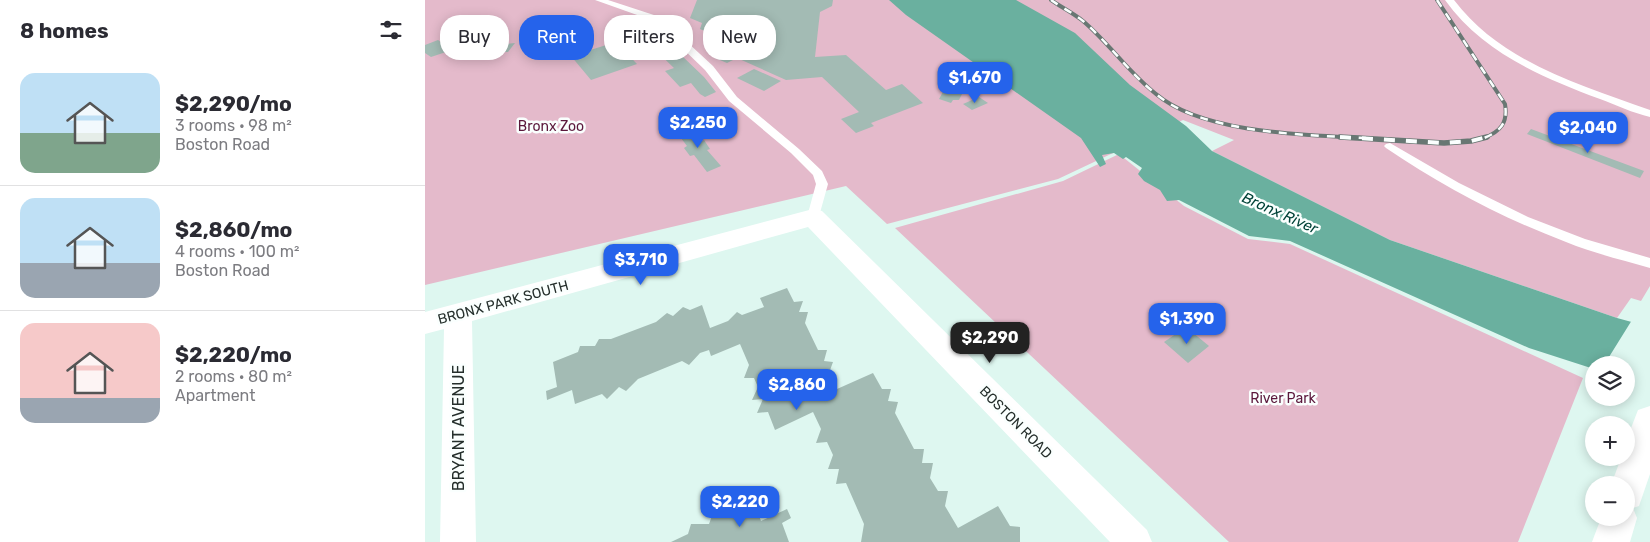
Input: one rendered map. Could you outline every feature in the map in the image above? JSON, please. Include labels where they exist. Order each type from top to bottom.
[{"type":"main road","points":[[1632,476],[1650,420]]},
{"type":"main road","points":[[1611,542],[1616,526]]},
{"type":"street","name":"BRONX PARK SOUTH","points":[[425,323],[813,218]]},
{"type":"street","name":"BOSTON ROAD","points":[[813,218],[1135,542]]},
{"type":"street","name":"BRYANT AVENUE","points":[[458,314],[458,542]]},
{"type":"lane","points":[[599,0],[657,19],[709,68],[733,99],[795,151],[818,174],[822,184],[813,218]]},
{"type":"lane","points":[[1449,0],[1473,30],[1500,51],[1536,69],[1650,114]]},
{"type":"lane","points":[[1390,146],[1422,168],[1499,208],[1571,240],[1650,263]]},
{"type":"green space","name":"Bronx Zoo","points":[[425,0],[1650,0],[1650,286],[1641,301],[1631,298],[1617,318],[1390,240],[1212,151],[1234,140],[1183,120],[1058,179],[887,224],[846,186],[425,285]]},
{"type":"green space","name":"River Park","points":[[1119,154],[1184,206],[1248,239],[1290,244],[1583,378],[1518,542],[1229,542],[895,228],[1063,181]]},
{"type":"water","name":"Bronx River","points":[[889,0],[1016,0],[1075,33],[1130,85],[1186,126],[1212,151],[1390,240],[1617,318],[1650,327],[1632,356],[1585,356],[1585,366],[1529,348],[1290,241],[1249,236],[1179,200],[1167,201],[1160,190],[1144,181],[1138,174],[1142,168],[1126,157],[1123,159],[1114,153],[1102,155],[1106,164],[1100,167],[1081,138],[906,15]]},
{"type":"pier","points":[[1632,320],[1650,325],[1650,389],[1635,384],[1635,356],[1610,356]]},
{"type":"building","points":[[697,0],[833,0],[832,6],[820,12],[815,57],[846,55],[886,90],[902,84],[923,103],[871,123],[874,126],[856,133],[841,119],[859,112],[822,77],[786,80],[741,60],[776,60],[776,15],[703,15],[703,30],[700,29],[702,23],[693,19],[693,15],[691,15]]},
{"type":"building","points":[[438,40],[440,41],[440,54],[431,57],[425,53],[425,45]]},
{"type":"building","points":[[515,43],[509,51],[509,44]]},
{"type":"building","points":[[604,46],[604,60],[633,60],[637,64],[591,80],[574,60],[594,60],[594,49]]},
{"type":"building","points":[[666,60],[686,60],[716,92],[705,97],[691,83],[680,87],[665,71],[674,68]]},
{"type":"building","points":[[720,60],[733,60],[727,63]]},
{"type":"building","points":[[754,69],[781,81],[764,91],[737,78]]},
{"type":"building","points":[[944,90],[963,92],[959,100],[953,100],[951,103],[939,99]]},
{"type":"building","points":[[979,97],[988,103],[972,110],[963,104]]},
{"type":"building","points":[[688,126],[701,142],[704,140],[710,149],[707,150],[721,166],[707,172],[694,155],[690,156],[684,148],[687,146],[675,130]]},
{"type":"building","points":[[1531,129],[1644,171],[1640,178],[1527,134]]},
{"type":"building","points":[[787,288],[794,302],[803,301],[799,312],[808,312],[805,323],[818,350],[827,350],[824,361],[833,362],[829,373],[837,389],[873,373],[882,389],[891,389],[888,401],[898,402],[895,413],[914,449],[924,449],[922,463],[933,463],[930,478],[938,491],[948,491],[945,506],[958,528],[998,506],[1010,526],[1020,527],[1020,542],[861,542],[864,524],[846,483],[836,484],[839,469],[828,469],[833,455],[827,442],[816,443],[821,429],[813,412],[775,430],[768,412],[757,413],[763,399],[752,400],[758,387],[754,378],[744,378],[749,365],[740,344],[711,356],[709,350],[700,353],[689,365],[682,361],[638,379],[626,391],[619,387],[607,399],[602,394],[575,404],[572,390],[547,400],[546,391],[557,387],[553,362],[578,352],[580,346],[595,346],[599,339],[611,339],[656,322],[667,313],[673,316],[683,307],[690,310],[702,305],[710,328],[728,321],[737,312],[742,315],[764,307],[760,298]]},
{"type":"building","points":[[1186,327],[1209,346],[1188,363],[1164,342]]},
{"type":"building","points":[[754,501],[761,521],[787,509],[791,518],[782,523],[789,542],[671,542],[688,534],[691,524],[709,524],[713,513],[728,514]]},
{"type":"railway","points":[[1051,0],[1083,21],[1146,86],[1176,107],[1200,117],[1228,125],[1257,130],[1366,138]]},
{"type":"railway","points":[[1437,0],[1505,104],[1506,111],[1502,125],[1495,132],[1485,138]]},
{"type":"railway","points":[[1340,137],[1444,143],[1471,141],[1485,138]]}]
